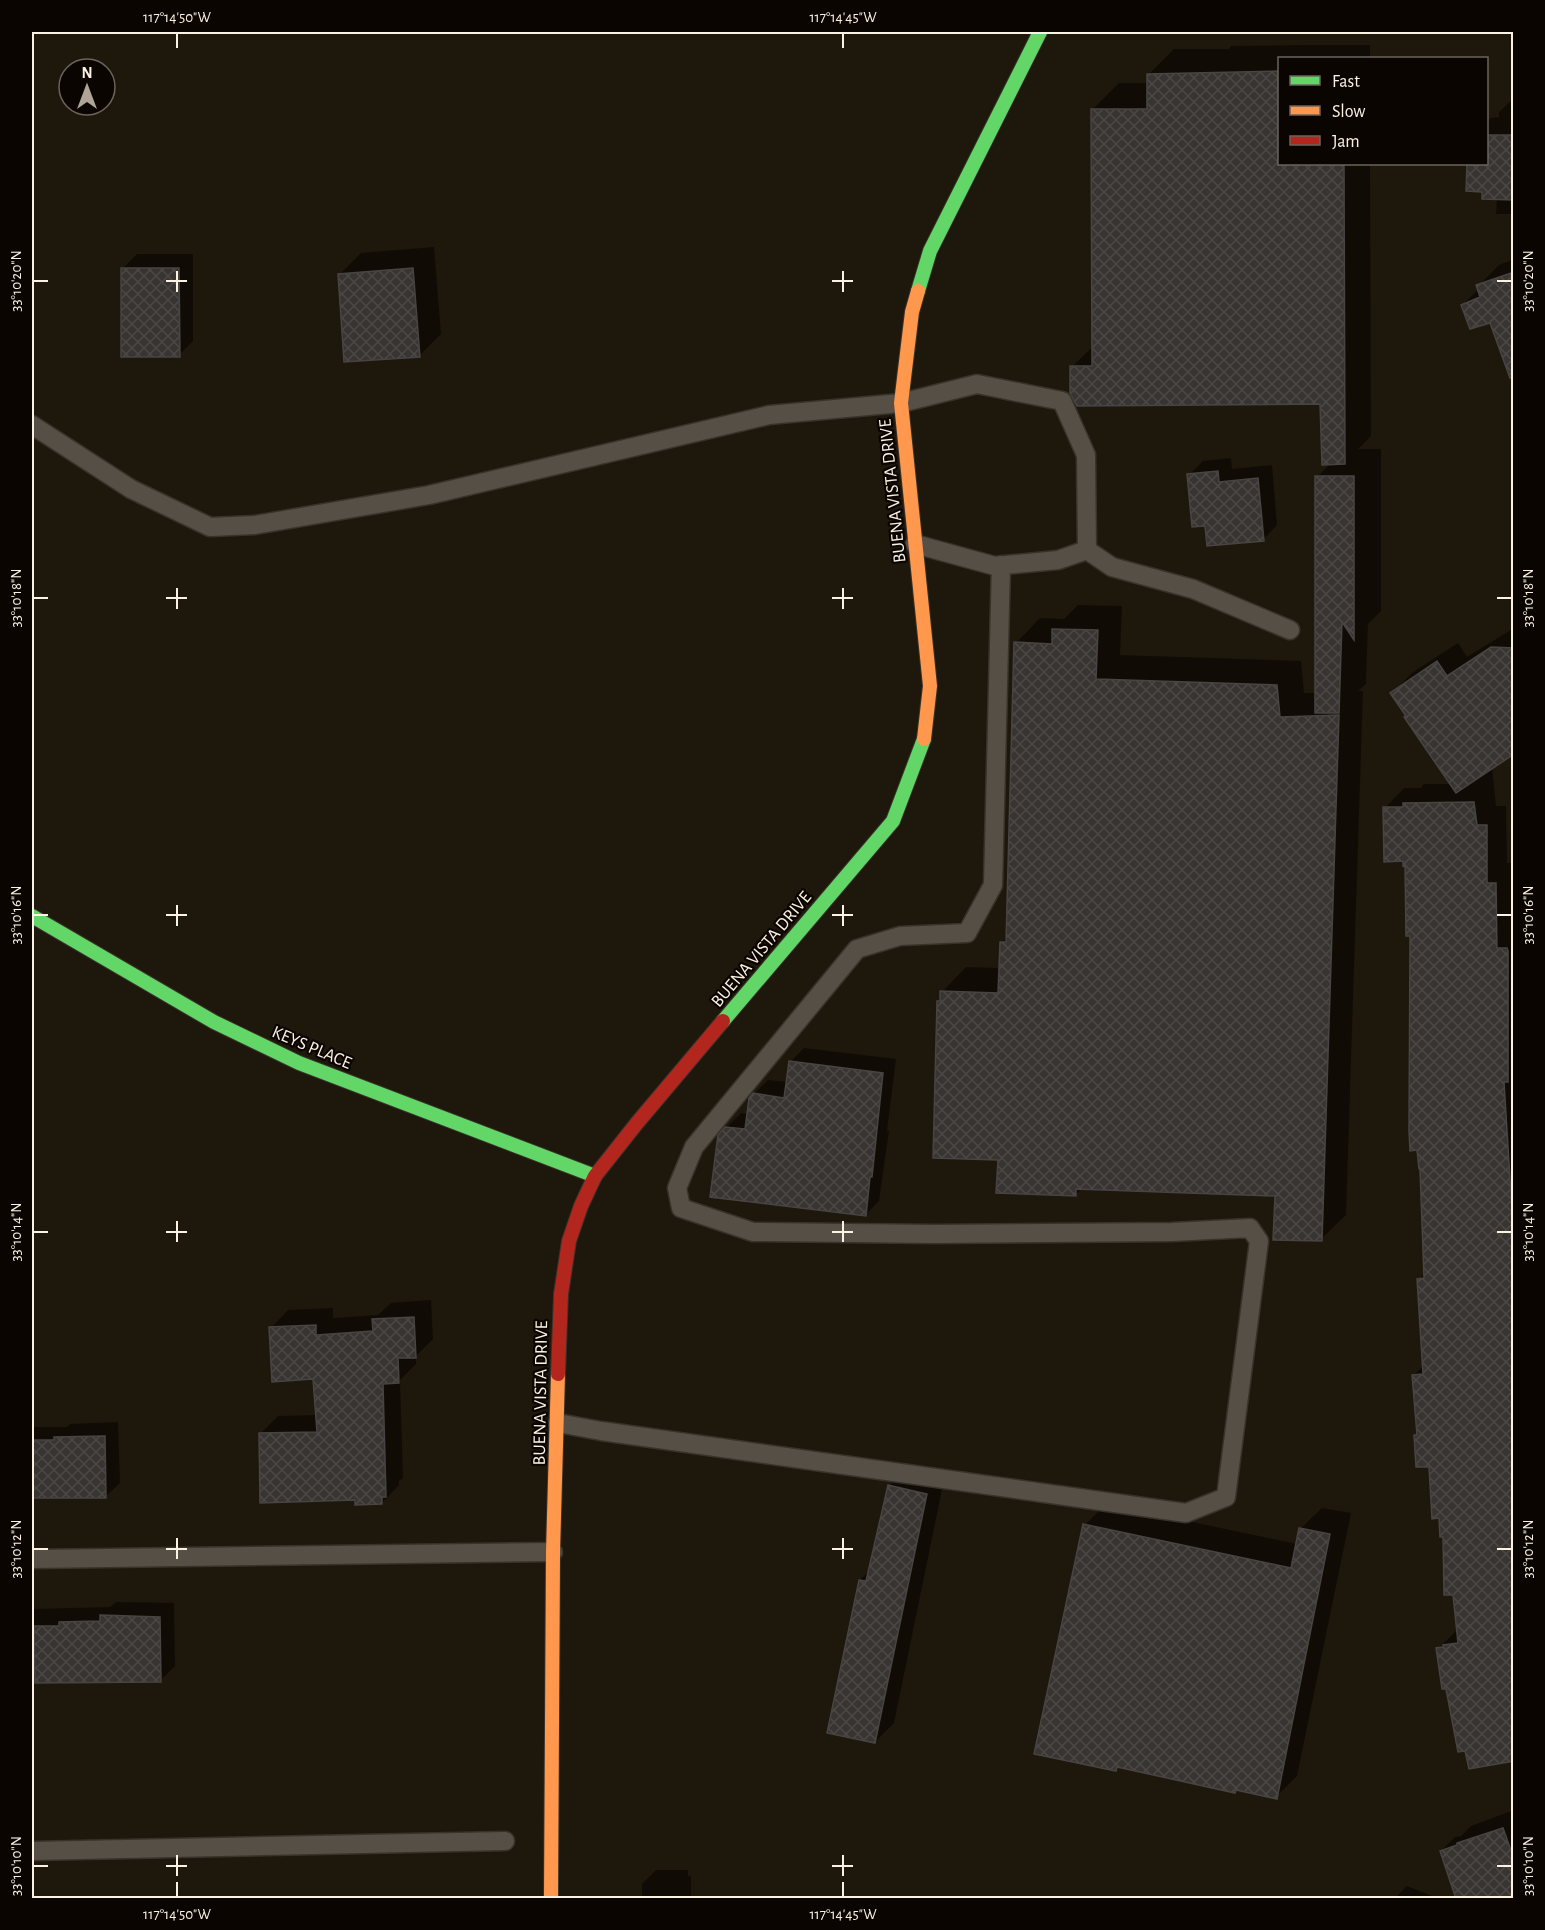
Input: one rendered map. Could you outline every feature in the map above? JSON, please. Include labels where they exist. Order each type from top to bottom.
[{"type":"street","name":"BUENA VISTA DRIVE","points":[[551,1899],[553,1552],[559,1334],[562,1283],[569,1241],[581,1206],[595,1176],[893,821],[926,734],[930,695],[901,403],[912,312],[930,251],[1040,32]]},
{"type":"street","name":"KEYS PLACE","points":[[32,916],[214,1022],[298,1063],[595,1176]]},
{"type":"lane","points":[[32,425],[131,489],[210,527],[255,525],[429,495],[769,415],[901,403],[977,384],[1062,401],[1086,455],[1087,550]]},
{"type":"lane","points":[[915,544],[994,566],[1058,560],[1087,550]]},
{"type":"lane","points":[[1087,550],[1112,567],[1193,589],[1290,630]]},
{"type":"lane","points":[[558,1423],[601,1431],[1186,1513],[1226,1497],[1259,1241],[1250,1228],[1172,1232],[959,1234],[753,1232],[681,1208],[677,1188],[694,1147],[857,949],[900,936],[967,933],[993,885],[1001,565]]},
{"type":"lane","points":[[32,1559],[553,1552]]},
{"type":"lane","points":[[32,1851],[505,1841]]},
{"type":"building","points":[[1278,71],[1278,165],[1344,165],[1345,464],[1322,465],[1320,404],[1077,406],[1070,394],[1070,366],[1092,366],[1091,109],[1147,109],[1147,74]]},
{"type":"building","points":[[1488,135],[1514,135],[1514,200],[1482,199],[1482,192],[1466,191],[1467,165],[1488,165]]},
{"type":"building","points":[[121,268],[179,268],[180,357],[121,357]]},
{"type":"building","points":[[413,268],[420,357],[344,362],[338,274]]},
{"type":"building","points":[[1514,272],[1514,377],[1510,378],[1490,323],[1470,329],[1461,305],[1480,297],[1476,285]]},
{"type":"building","points":[[1218,471],[1219,482],[1258,478],[1264,541],[1207,546],[1205,526],[1192,527],[1187,474]]},
{"type":"building","points":[[1315,476],[1354,476],[1354,640],[1342,622],[1339,713],[1315,713]]},
{"type":"building","points":[[1052,629],[1098,630],[1096,679],[1277,685],[1280,717],[1339,715],[1322,1241],[1273,1240],[1275,1196],[1076,1189],[1076,1196],[996,1193],[998,1160],[933,1158],[937,1001],[940,1001],[940,991],[998,993],[1000,942],[1006,942],[1014,642],[1052,644]]},
{"type":"building","points":[[1491,647],[1514,648],[1514,754],[1456,793],[1390,693],[1437,661],[1447,676]]},
{"type":"building","points":[[1474,802],[1477,825],[1487,825],[1487,883],[1496,883],[1497,948],[1507,948],[1508,951],[1508,1082],[1504,1082],[1514,1244],[1514,1761],[1469,1769],[1465,1751],[1458,1752],[1446,1689],[1442,1689],[1436,1648],[1458,1643],[1453,1595],[1444,1595],[1443,1537],[1440,1537],[1439,1518],[1432,1519],[1429,1467],[1416,1467],[1414,1435],[1417,1435],[1412,1375],[1423,1374],[1417,1279],[1424,1278],[1420,1169],[1417,1150],[1410,1151],[1409,1131],[1410,936],[1406,936],[1405,865],[1403,866],[1403,861],[1384,862],[1383,807],[1403,807],[1403,803]]},
{"type":"building","points":[[789,1061],[883,1073],[866,1216],[710,1197],[718,1135],[725,1127],[745,1129],[749,1098],[753,1093],[784,1098]]},
{"type":"building","points":[[414,1317],[416,1358],[398,1358],[399,1383],[383,1384],[386,1497],[382,1497],[382,1504],[355,1505],[355,1500],[260,1503],[259,1433],[317,1432],[313,1379],[272,1382],[269,1327],[316,1325],[316,1335],[373,1331],[372,1319]]},
{"type":"building","points":[[105,1436],[106,1498],[32,1498],[32,1440]]},
{"type":"building","points":[[888,1485],[927,1494],[875,1743],[827,1733],[859,1580],[866,1581]]},
{"type":"building","points":[[1083,1524],[1291,1568],[1299,1528],[1330,1534],[1277,1799],[1236,1790],[1235,1793],[1117,1767],[1116,1771],[1034,1754]]},
{"type":"building","points":[[100,1615],[160,1617],[161,1682],[35,1683],[34,1626],[59,1626],[59,1622],[100,1621]]},
{"type":"building","points":[[1503,1828],[1514,1859],[1514,1899],[1456,1899],[1440,1851]]},
{"type":"traffic: fast","points":[[918,291],[930,251],[1040,32]]},
{"type":"traffic: fast","points":[[723,1021],[893,821],[924,739]]},
{"type":"traffic: fast","points":[[32,916],[214,1022],[299,1063],[595,1176]]},
{"type":"traffic: slow","points":[[918,291],[912,312],[901,403],[930,686],[924,739]]},
{"type":"traffic: slow","points":[[551,1898],[553,1552],[558,1374]]},
{"type":"traffic: jam","points":[[558,1374],[561,1294],[569,1241],[581,1206],[595,1176],[723,1021]]}]
